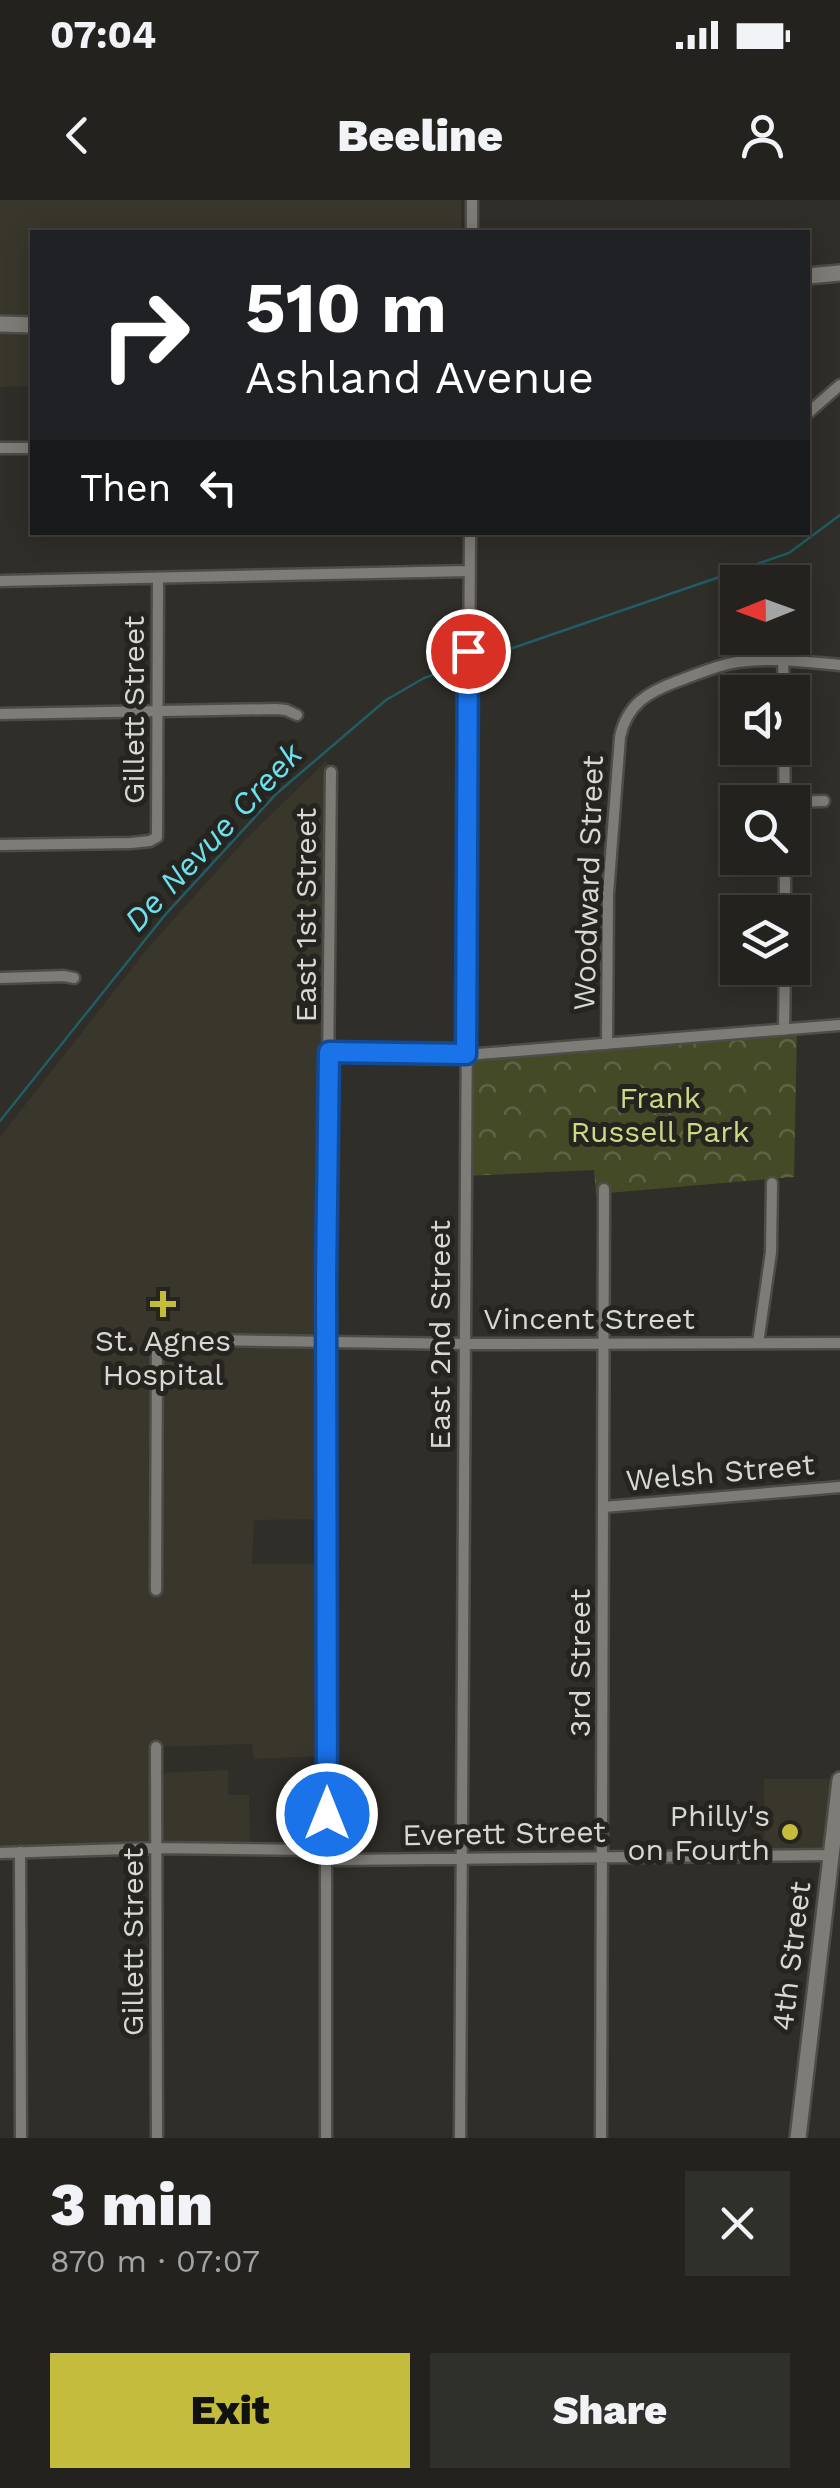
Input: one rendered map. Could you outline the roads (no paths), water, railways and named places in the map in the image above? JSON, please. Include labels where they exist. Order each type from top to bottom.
[{"type":"street","points":[[472,200],[472,230]]},
{"type":"street","points":[[810,276],[840,273]]},
{"type":"street","points":[[0,324],[30,324]]},
{"type":"street","points":[[810,411],[840,385]]},
{"type":"street","points":[[0,448],[30,448]]},
{"type":"street","name":"East 2nd Street","points":[[460,2138],[470,535]]},
{"type":"street","points":[[0,580],[469,571]]},
{"type":"street","name":"Gillett Street","points":[[0,845],[154,840],[158,833],[158,579]]},
{"type":"street","points":[[783,662],[783,675]]},
{"type":"street","name":"Woodward Street","points":[[607,1044],[608,894],[620,737],[625,719],[648,693],[735,663],[840,665]]},
{"type":"street","points":[[0,714],[276,709],[296,715]]},
{"type":"street","name":"East 1st Street","points":[[326,2138],[331,772]]},
{"type":"street","points":[[810,802],[824,802]]},
{"type":"street","points":[[0,978],[74,978]]},
{"type":"street","points":[[784,1030],[785,985]]},
{"type":"street","points":[[329,1052],[466,1054],[840,1025]]},
{"type":"street","points":[[758,1343],[771,1252],[772,1183]]},
{"type":"street","name":"3rd Street","points":[[601,2138],[604,1189]]},
{"type":"street","name":"Vincent Street","points":[[156,1590],[157,1342],[840,1343]]},
{"type":"street","name":"Welsh Street","points":[[604,1507],[840,1487]]},
{"type":"street","name":"Gillett Street","points":[[156,1747],[157,2138]]},
{"type":"street","name":"4th Street","points":[[798,2138],[835,1852],[840,1780]]},
{"type":"street","name":"Everett Street","points":[[0,1853],[158,1848],[313,1850],[337,1860],[835,1852]]},
{"type":"street","points":[[20,1852],[21,2138]]},
{"type":"waterway","name":"De Nevue Creek","points":[[472,662],[789,553],[840,515]]},
{"type":"waterway","name":"De Nevue Creek","points":[[0,1121],[165,915],[276,794],[386,700],[424,678],[465,664]]},
{"type":"place","name":"St. Agnes Hospital","points":[[163,1304]]},
{"type":"place","name":"Philly's on Fourth","points":[[790,1832]]},
{"type":"park label","name":"Frank Russell Park","points":[[660,1114]]}]
